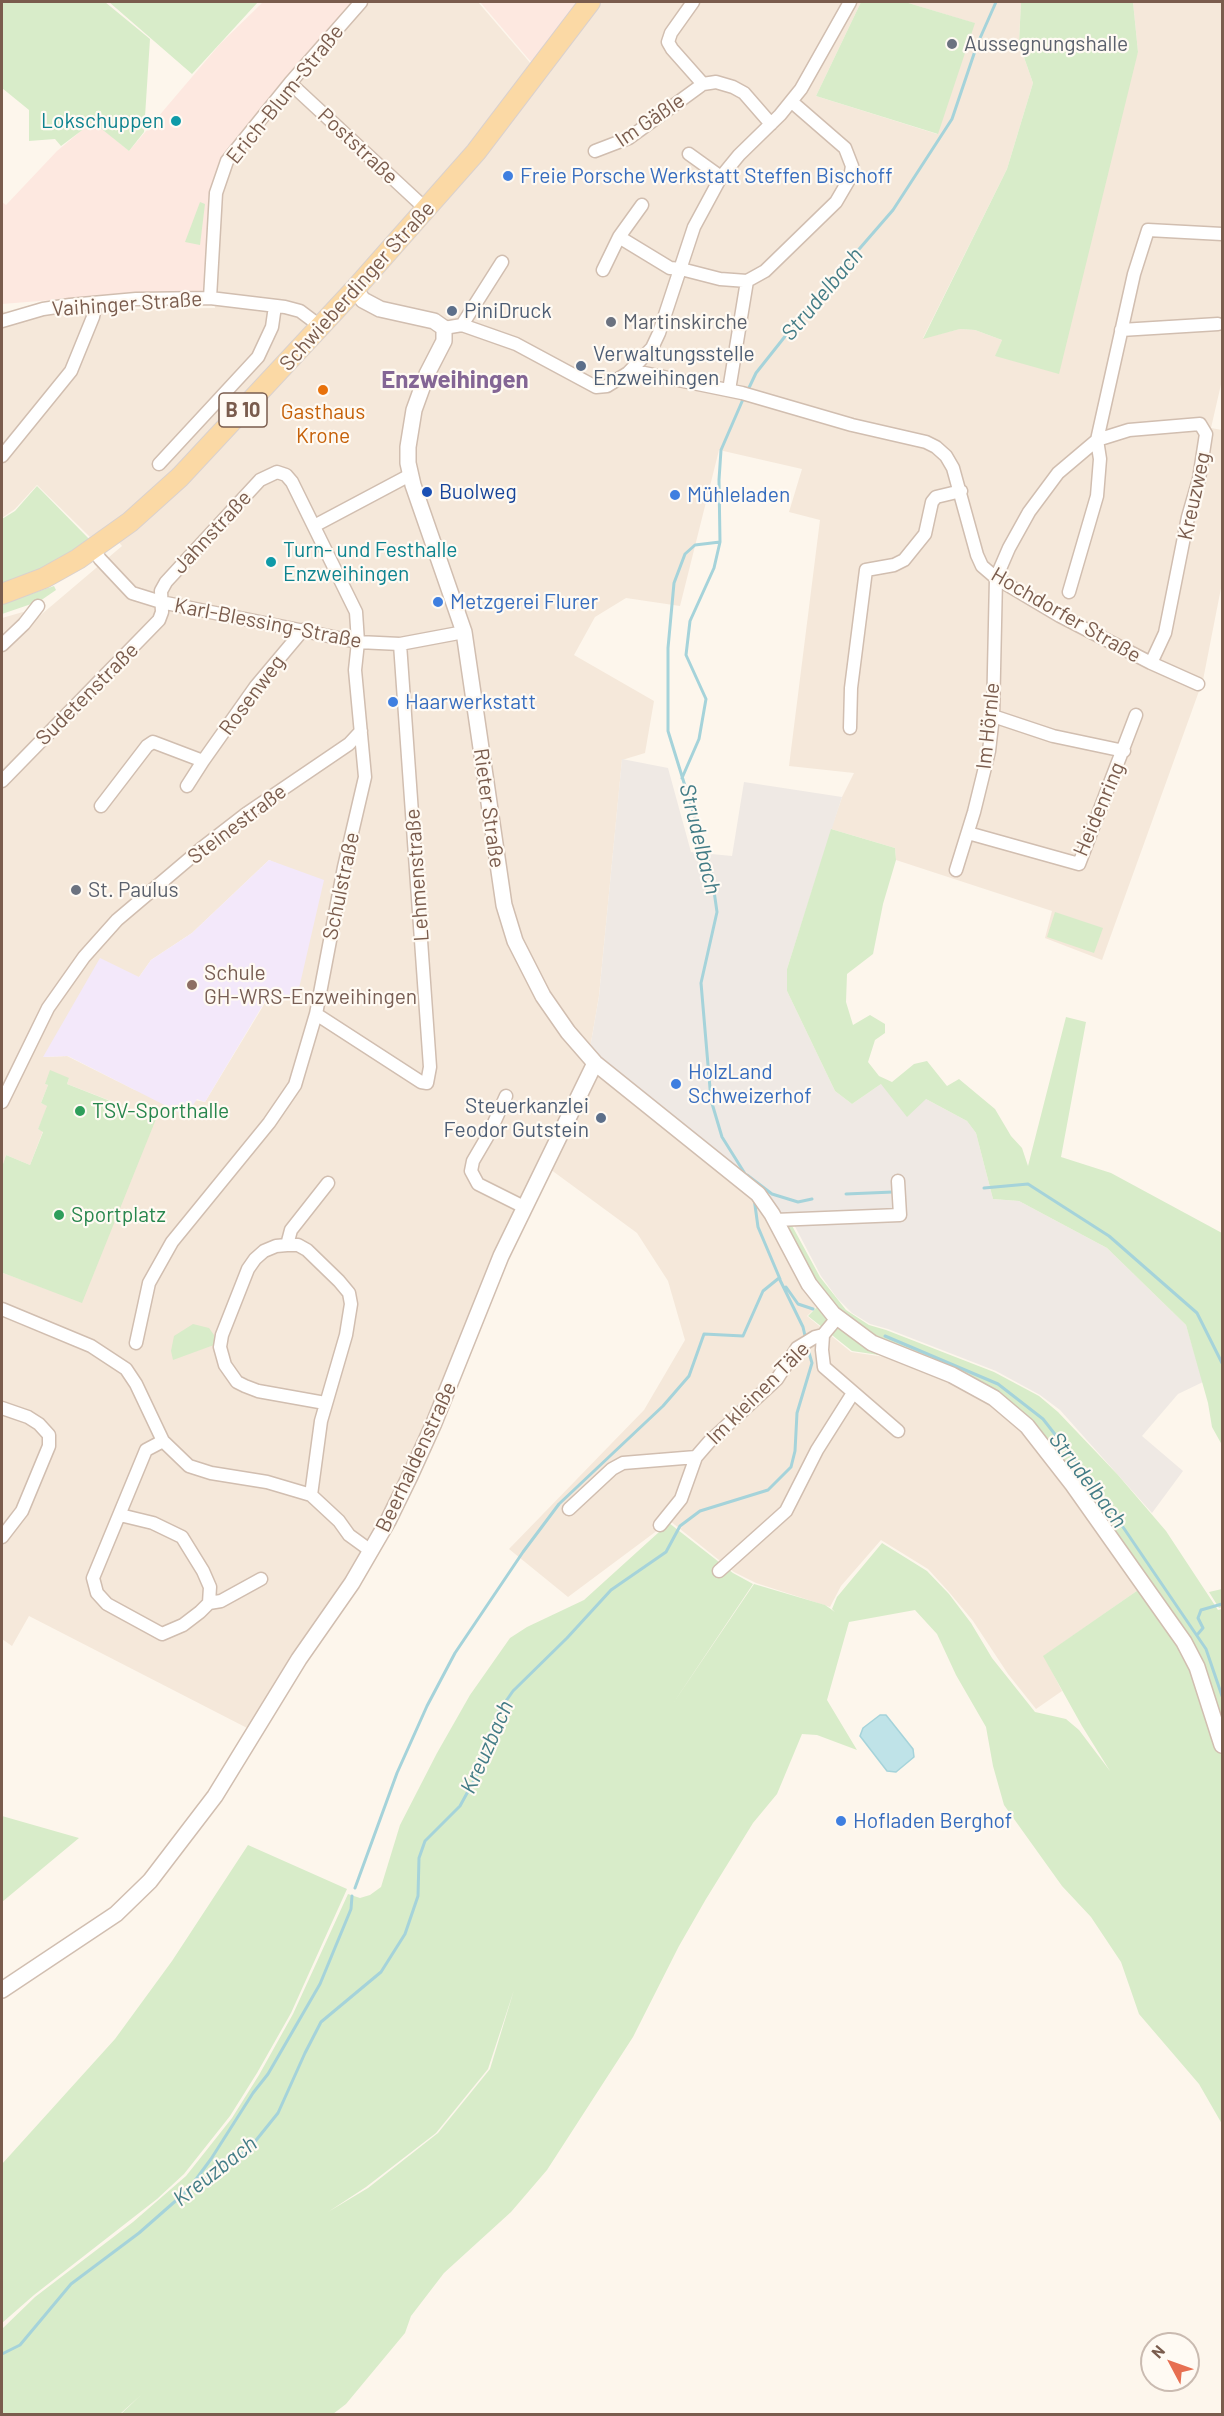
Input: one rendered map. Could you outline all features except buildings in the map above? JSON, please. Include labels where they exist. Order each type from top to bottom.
[{"type":"main road","name":"Schwieberdinger Straße","points":[[2,594],[44,578],[93,549],[130,522],[180,477],[427,210],[476,152],[590,2]]},
{"type":"street","name":"Erich-Blum-Straße","points":[[210,298],[216,193],[227,161],[290,83],[361,2]]},
{"type":"street","points":[[693,2],[671,33],[668,42],[703,84],[716,82],[744,93],[771,124]]},
{"type":"street","points":[[355,289],[363,300],[391,314],[434,321],[444,328],[462,325],[532,352],[596,387],[607,386],[628,373],[652,348],[668,310],[694,227],[722,177],[739,155],[792,102],[806,82],[849,2]]},
{"type":"street","name":"Poststraße","points":[[290,83],[427,210]]},
{"type":"street","name":"Im Gäßle","points":[[595,151],[629,138],[703,84]]},
{"type":"street","points":[[619,237],[670,268],[681,268],[720,279],[747,281],[765,271],[817,223],[836,202],[850,178],[852,166],[845,148],[792,102]]},
{"type":"street","points":[[689,154],[722,177]]},
{"type":"street","points":[[603,270],[619,237],[642,205]]},
{"type":"street","points":[[1070,592],[1097,496],[1100,459],[1097,440],[1120,330],[1148,230],[1222,234]]},
{"type":"street","points":[[462,325],[502,262]]},
{"type":"street","points":[[735,391],[747,281]]},
{"type":"street","name":"Vaihinger Straße","points":[[2,321],[43,309],[96,303],[136,299],[210,298],[300,311],[320,326]]},
{"type":"street","points":[[2,456],[71,370],[93,317],[96,303]]},
{"type":"street","points":[[159,464],[258,357],[268,338],[275,306]]},
{"type":"street","points":[[1120,330],[1218,324]]},
{"type":"street","name":"Rieter Straße","points":[[444,328],[444,341],[427,374],[414,410],[408,447],[410,475],[464,632],[499,879],[509,923],[525,962],[543,996],[568,1032],[595,1063],[744,1182],[762,1199],[776,1220],[809,1284],[837,1318],[872,1343],[941,1370],[994,1398],[1027,1426],[1073,1485],[1184,1642],[1197,1667],[1222,1745]]},
{"type":"street","name":"Hochdorfer Straße","points":[[628,373],[644,373],[735,391],[852,425],[926,442],[946,456],[953,468],[982,566],[996,578],[1060,616],[1151,663],[1198,684]]},
{"type":"street","name":"Kreuzweg","points":[[996,578],[1009,548],[1058,473],[1097,440],[1129,430],[1200,424],[1206,434],[1199,479],[1188,517],[1165,633],[1151,663]]},
{"type":"street","name":"Schulstraße","points":[[136,1343],[149,1283],[172,1242],[285,1103],[295,1085],[316,1014],[344,867],[365,777],[355,670],[358,642],[356,612],[292,482],[286,475],[277,472]]},
{"type":"street","name":"Jahnstraße","points":[[161,602],[161,591],[166,582],[260,480],[277,472]]},
{"type":"street","points":[[314,526],[410,475]]},
{"type":"street","points":[[849,728],[851,688],[866,570],[894,566],[904,560],[925,534],[932,502],[936,497],[961,491]]},
{"type":"street","name":"Karl-Blessing-Straße","points":[[93,549],[132,593],[161,602],[358,642],[400,644],[464,632]]},
{"type":"street","name":"Im Hörnle","points":[[956,870],[989,751],[993,716],[996,578]]},
{"type":"street","name":"Sudetenstraße","points":[[2,780],[159,620],[162,612],[161,602]]},
{"type":"street","points":[[2,645],[24,624],[38,606]]},
{"type":"street","name":"Rosenweg","points":[[187,786],[256,686],[303,630]]},
{"type":"street","name":"Lehmenstraße","points":[[316,1014],[421,1082],[427,1083],[430,1067],[400,644]]},
{"type":"street","name":"Heidenring","points":[[968,833],[1079,864],[1136,715]]},
{"type":"street","name":"Heidenring","points":[[993,716],[1053,736],[1124,751]]},
{"type":"street","name":"Steinestraße","points":[[2,1102],[48,1008],[84,957],[117,920],[202,848],[246,814],[349,744],[361,731]]},
{"type":"street","points":[[101,806],[147,746],[153,742],[203,760]]},
{"type":"street","name":"Beerhaldenstraße","points":[[2,1990],[129,1903],[150,1881],[193,1827],[223,1784],[299,1659],[371,1551],[388,1521],[434,1423],[486,1292],[524,1207],[595,1063]]},
{"type":"street","points":[[506,1096],[490,1132],[473,1161],[471,1171],[478,1184],[524,1207]]},
{"type":"street","points":[[288,1245],[291,1230],[328,1183]]},
{"type":"street","points":[[776,1220],[900,1215],[899,1189]]},
{"type":"street","points":[[311,1495],[325,1403],[346,1335],[351,1304],[349,1293],[307,1250],[298,1245],[276,1246],[264,1251],[248,1269],[222,1335],[220,1347],[228,1371],[237,1382],[258,1391],[325,1403]]},
{"type":"street","points":[[2,1309],[91,1346],[126,1369],[136,1384],[163,1441],[189,1466],[211,1473],[267,1482],[311,1495],[339,1521],[349,1535],[371,1551]]},
{"type":"street","name":"Im kleinen Täle","points":[[660,1525],[681,1499],[696,1457],[777,1379],[797,1348],[819,1336],[837,1318]]},
{"type":"street","points":[[819,1336],[825,1367],[898,1431]]},
{"type":"street","points":[[719,1571],[786,1511],[817,1450],[853,1393]]},
{"type":"street","points":[[2,1408],[28,1417],[39,1425],[49,1435],[49,1446],[22,1511],[2,1537]]},
{"type":"street","points":[[163,1441],[146,1450],[93,1578],[97,1593],[107,1604],[162,1634],[183,1625],[209,1603],[221,1601],[261,1579]]},
{"type":"street","name":"Im kleinen Täle","points":[[569,1509],[612,1469],[623,1463],[696,1457]]},
{"type":"street","points":[[120,1515],[153,1522],[182,1537],[210,1587],[209,1603]]},
{"type":"shaded area","points":[[263,2],[357,2],[225,160],[209,292],[103,296],[2,304],[2,202],[6,205],[57,151],[93,121],[129,151],[220,44]]},
{"type":"shaded area","points":[[365,2],[478,2],[538,72],[593,2],[861,2],[816,96],[937,134],[974,23],[905,2],[1021,2],[1019,43],[1033,83],[1007,169],[923,338],[960,329],[975,330],[1002,340],[995,357],[1138,52],[1133,2],[1222,2],[1222,380],[1211,428],[1222,430],[1222,583],[1203,680],[1102,960],[1045,938],[1052,911],[896,860],[895,848],[831,829],[842,797],[854,773],[789,766],[820,520],[789,512],[802,469],[719,450],[680,606],[626,598],[595,617],[574,655],[654,701],[645,753],[622,760],[599,996],[589,1054],[743,1184],[768,1217],[792,1269],[816,1307],[807,1316],[851,1352],[906,1360],[951,1378],[1015,1419],[1141,1588],[1044,1656],[1062,1691],[1036,1709],[1008,1674],[973,1621],[928,1569],[881,1540],[841,1586],[830,1607],[756,1583],[734,1572],[670,1521],[568,1597],[509,1549],[644,1410],[685,1340],[668,1281],[637,1233],[539,1161],[508,1222],[429,1421],[388,1510],[356,1563],[315,1622],[251,1730],[29,1616],[12,1646],[2,1639],[2,1270],[3,1273],[82,1302],[129,1108],[67,1084],[69,1078],[45,1084],[48,1085],[41,1103],[48,1106],[38,1129],[43,1131],[30,1165],[6,1155],[2,1167],[2,618],[23,612],[36,619],[122,546],[105,527],[90,537],[37,485],[15,509],[2,518],[2,311],[28,317],[67,310],[215,308],[215,246],[219,194],[230,163]],"holes":[[[269,860],[283,866],[271,993],[205,1102],[135,1090],[67,1056],[44,1057],[139,977],[151,960],[192,933]]]},
{"type":"shaded area","points":[[480,2],[587,2],[537,69]]},
{"type":"shaded area","points":[[622,759],[668,768],[691,852],[732,856],[744,782],[842,797],[787,969],[787,991],[835,1091],[852,1104],[881,1084],[926,1099],[967,1121],[976,1133],[993,1199],[1019,1201],[1107,1248],[1186,1325],[1203,1382],[1178,1394],[1142,1436],[1183,1471],[1152,1513],[1060,1410],[1040,1395],[996,1371],[870,1324],[852,1313],[837,1298],[821,1276],[790,1217],[779,1217],[589,1054],[599,996]]},
{"type":"shaded area","name":"Schule GH-WRS-Enzweihingen","points":[[269,860],[324,880],[297,997],[270,993],[205,1102],[197,1099],[186,1116],[68,1056],[43,1057],[100,958],[139,977],[151,960],[192,933]]},
{"type":"green space","points":[[2,2],[105,2],[150,39],[144,132],[129,151],[93,122],[61,146],[55,139],[29,141],[29,110],[2,88]]},
{"type":"green space","points":[[109,2],[258,2],[192,74]]},
{"type":"green space","points":[[861,2],[905,2],[975,23],[938,134],[816,96]]},
{"type":"green space","points":[[1021,2],[1133,2],[1138,52],[1059,374],[995,356],[1002,340],[975,330],[960,329],[923,339],[1007,169],[1033,83],[1019,43]]},
{"type":"green space","points":[[200,202],[205,204],[200,245],[185,242]]},
{"type":"green space","points":[[37,486],[92,542],[39,571],[2,585],[2,519],[15,511]]},
{"type":"green space","points":[[54,586],[56,590],[40,601],[2,614],[2,604]]},
{"type":"green space","points":[[831,829],[895,848],[896,860],[883,904],[873,954],[847,974],[846,1002],[853,1025],[870,1015],[885,1024],[885,1033],[875,1040],[868,1062],[879,1076],[892,1082],[914,1064],[927,1061],[947,1086],[959,1079],[995,1109],[1011,1136],[1022,1148],[1028,1166],[1066,1017],[1086,1022],[1061,1157],[1111,1173],[1222,1233],[1222,1445],[1212,1427],[1208,1403],[1186,1325],[1107,1248],[1019,1201],[993,1199],[976,1133],[967,1121],[926,1099],[907,1117],[881,1084],[852,1104],[835,1091],[787,991],[787,969]]},
{"type":"green space","points":[[1055,912],[1103,928],[1094,953],[1047,937]]},
{"type":"green space","name":"Sportplatz","points":[[50,1070],[69,1078],[67,1084],[156,1119],[82,1303],[3,1273],[2,1270],[2,1167],[6,1155],[30,1165],[43,1132],[38,1129],[47,1106],[41,1103],[48,1085],[45,1084]]},
{"type":"green space","points":[[790,1222],[820,1277],[846,1310],[869,1325],[994,1372],[1039,1396],[1058,1412],[1118,1475],[1166,1531],[1218,1610],[1222,1609],[1222,1734],[1200,1666],[1029,1424],[906,1359],[852,1351],[808,1316],[828,1296],[807,1268],[783,1224]]},
{"type":"green space","points":[[193,1324],[209,1328],[214,1335],[214,1345],[173,1360],[171,1351],[174,1336]]},
{"type":"green space","points":[[669,1523],[733,1573],[753,1584],[672,1705],[754,1584],[825,1605],[835,1612],[832,1609],[837,1597],[882,1543],[927,1571],[949,1594],[971,1623],[992,1658],[1035,1712],[1066,1719],[1079,1730],[1110,1771],[1043,1656],[1141,1588],[1194,1668],[1222,1758],[1222,2124],[1199,2084],[1139,2014],[1121,1962],[1091,1917],[1062,1886],[1004,1805],[993,1766],[986,1727],[956,1675],[937,1634],[915,1610],[849,1622],[827,1700],[857,1750],[817,1735],[802,1734],[777,1794],[753,1823],[706,1899],[679,1946],[633,2037],[547,2170],[511,2212],[444,2273],[411,2316],[405,2333],[346,2404],[333,2414],[121,2414],[141,2395],[120,2414],[2,2414],[2,2329],[35,2297],[133,2222],[186,2176],[232,2118],[259,2075],[293,2014],[348,1894],[360,1898],[370,1895],[381,1887],[400,1825],[470,1695],[510,1638],[527,1627],[584,1600]],"holes":[[[514,1990],[490,2069],[438,2133],[368,2188],[328,2212],[366,2187],[436,2133],[488,2069]]]},
{"type":"green space","points":[[1222,1589],[1222,1607],[1219,1608],[1209,1592]]},
{"type":"green space","points":[[2,1816],[79,1838],[2,1902]]},
{"type":"green space","points":[[248,1845],[347,1889],[291,2013],[230,2116],[184,2174],[157,2199],[34,2295],[2,2323],[2,2164],[115,2039],[172,1961]]},
{"type":"water","points":[[880,1715],[886,1715],[913,1749],[914,1757],[896,1772],[887,1771],[860,1736],[863,1728]]},
{"type":"waterway","name":"Strudelbach","points":[[747,392],[756,373],[802,315],[893,210],[952,119],[977,45],[996,2]]},
{"type":"waterway","name":"Strudelbach","points":[[682,778],[699,739],[706,699],[686,655],[690,621],[714,568],[720,542],[721,450],[744,397]]},
{"type":"waterway","name":"Strudelbach","points":[[720,542],[695,545],[685,554],[674,583],[668,648],[668,731],[711,870],[717,912],[701,983],[711,1100],[722,1137],[747,1177]]},
{"type":"waterway","points":[[747,1175],[772,1194],[798,1202],[812,1199]]},
{"type":"waterway","points":[[984,1188],[1028,1184],[1109,1236],[1197,1313],[1222,1363]]},
{"type":"waterway","points":[[846,1194],[893,1192]]},
{"type":"waterway","name":"Strudelbach","points":[[754,1198],[758,1227],[780,1279]]},
{"type":"waterway","points":[[355,1888],[397,1773],[427,1706],[455,1653],[523,1552],[559,1504],[663,1406],[689,1376],[704,1334],[743,1336],[763,1291],[779,1278],[803,1327],[806,1340]]},
{"type":"waterway","name":"Strudelbach","points":[[786,1287],[798,1304],[813,1309]]},
{"type":"waterway","name":"Strudelbach","points":[[885,1336],[998,1384],[1043,1419],[1093,1483],[1206,1649],[1222,1696]]},
{"type":"waterway","name":"Kreuzbach","points":[[2,2354],[20,2345],[71,2284],[139,2233],[188,2190],[249,2149],[278,2113],[321,2022],[381,1972],[405,1934],[418,1896],[419,1858],[425,1841],[460,1806],[478,1773],[497,1714],[513,1691],[567,1638],[611,1590],[666,1552],[680,1526],[700,1511],[768,1490],[791,1467],[795,1451],[797,1413],[812,1363],[807,1346]]},
{"type":"waterway","points":[[1197,1635],[1203,1628],[1198,1618],[1201,1610],[1222,1604]]},
{"type":"waterway","points":[[191,2186],[268,2074],[320,1984],[351,1909],[352,1896]]},
{"type":"place","name":"Aussegnungshalle","points":[[952,44]]},
{"type":"place","name":"Lokschuppen","points":[[176,121]]},
{"type":"place","name":"Freie Porsche Werkstatt Steffen Bischoff","points":[[508,176]]},
{"type":"place","name":"PiniDruck","points":[[452,311]]},
{"type":"place","name":"Martinskirche","points":[[611,322]]},
{"type":"place","name":"Verwaltungsstelle Enzweihingen","points":[[581,366]]},
{"type":"place","name":"Gasthaus Krone","points":[[323,390]]},
{"type":"place","name":"Buolweg","points":[[427,492]]},
{"type":"place","name":"Mühleladen","points":[[675,495]]},
{"type":"place","name":"Turn- und Festhalle Enzweihingen","points":[[271,562]]},
{"type":"place","name":"Metzgerei Flurer","points":[[438,602]]},
{"type":"place","name":"Haarwerkstatt","points":[[393,702]]},
{"type":"place","name":"St. Paulus","points":[[76,890]]},
{"type":"place","name":"Schule GH-WRS-Enzweihingen","points":[[192,985]]},
{"type":"place","name":"HolzLand Schweizerhof","points":[[676,1084]]},
{"type":"place","name":"TSV-Sporthalle","points":[[80,1111]]},
{"type":"place","name":"Steuerkanzlei Feodor Gutstein","points":[[601,1118]]},
{"type":"place","name":"Sportplatz","points":[[59,1215]]},
{"type":"place","name":"Hofladen Berghof","points":[[841,1821]]},
{"type":"district","name":"Enzweihingen","points":[[455,380]]}]
